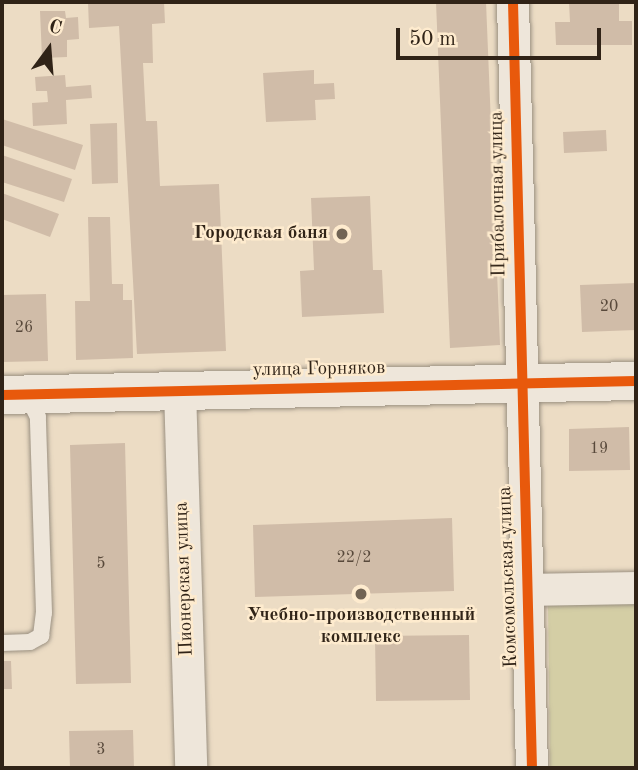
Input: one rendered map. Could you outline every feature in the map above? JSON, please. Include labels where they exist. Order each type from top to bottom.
[{"type":"street","name":"Прибалочная улица","points":[[513,2],[520,385]]},
{"type":"street","name":"улица Горняков","points":[[14,395],[180,389],[636,381]]},
{"type":"street","name":"Комсомольская улица","points":[[520,385],[532,768]]},
{"type":"street","name":"Пионерская улица","points":[[180,389],[191,768]]},
{"type":"street","points":[[526,590],[636,588]]},
{"type":"lane","points":[[2,643],[30,642],[41,636],[44,613],[38,417],[14,395]]},
{"type":"shaded area","points":[[548,603],[636,603],[636,768],[550,768]]},
{"type":"building","points":[[88,2],[164,2],[165,23],[152,24],[153,63],[143,63],[146,121],[157,121],[160,186],[219,184],[226,351],[137,354],[119,26],[89,28]]},
{"type":"building","points":[[436,2],[486,2],[500,345],[450,348]]},
{"type":"building","points":[[569,2],[619,2],[619,21],[632,21],[632,45],[556,45],[555,22],[570,22]]},
{"type":"building","points":[[40,11],[65,11],[66,18],[78,17],[79,39],[67,40],[67,57],[42,58]]},
{"type":"building","points":[[314,70],[314,84],[334,83],[335,99],[315,100],[316,120],[266,122],[263,73]]},
{"type":"building","points":[[65,75],[66,87],[91,85],[92,98],[66,100],[67,124],[33,126],[32,103],[48,102],[47,91],[36,91],[35,77]]},
{"type":"building","points":[[2,119],[83,145],[75,170],[2,145]]},
{"type":"building","points":[[117,123],[118,183],[92,184],[90,124]]},
{"type":"building","points":[[606,130],[607,151],[564,153],[563,132]]},
{"type":"building","points":[[2,155],[72,179],[64,202],[2,182]]},
{"type":"building","points":[[2,193],[59,214],[50,237],[2,219]]},
{"type":"building","name":"Городская баня","points":[[370,196],[373,270],[382,270],[384,313],[302,317],[300,271],[314,270],[311,198]]},
{"type":"building","points":[[88,217],[110,217],[112,284],[123,284],[123,300],[132,300],[133,358],[76,360],[75,301],[90,301]]},
{"type":"building","points":[[636,283],[636,330],[582,332],[580,285]]},
{"type":"building","points":[[46,294],[48,361],[2,362],[2,295]]},
{"type":"building","points":[[629,427],[630,470],[569,471],[569,429]]},
{"type":"building","points":[[125,443],[131,683],[76,684],[70,445]]},
{"type":"building","points":[[452,518],[454,591],[255,597],[253,525]]},
{"type":"building","points":[[469,635],[470,700],[376,701],[375,636]]},
{"type":"building","points":[[2,661],[11,661],[12,689],[2,689]]},
{"type":"building","points":[[133,730],[134,768],[70,768],[69,731]]},
{"type":"cycle path","points":[[513,2],[532,768]]},
{"type":"cycle path","points":[[2,395],[636,381]]},
{"type":"place","name":"Городская баня","points":[[342,234]]},
{"type":"place","name":"Учебно-производственный комплекс","points":[[361,594]]}]
